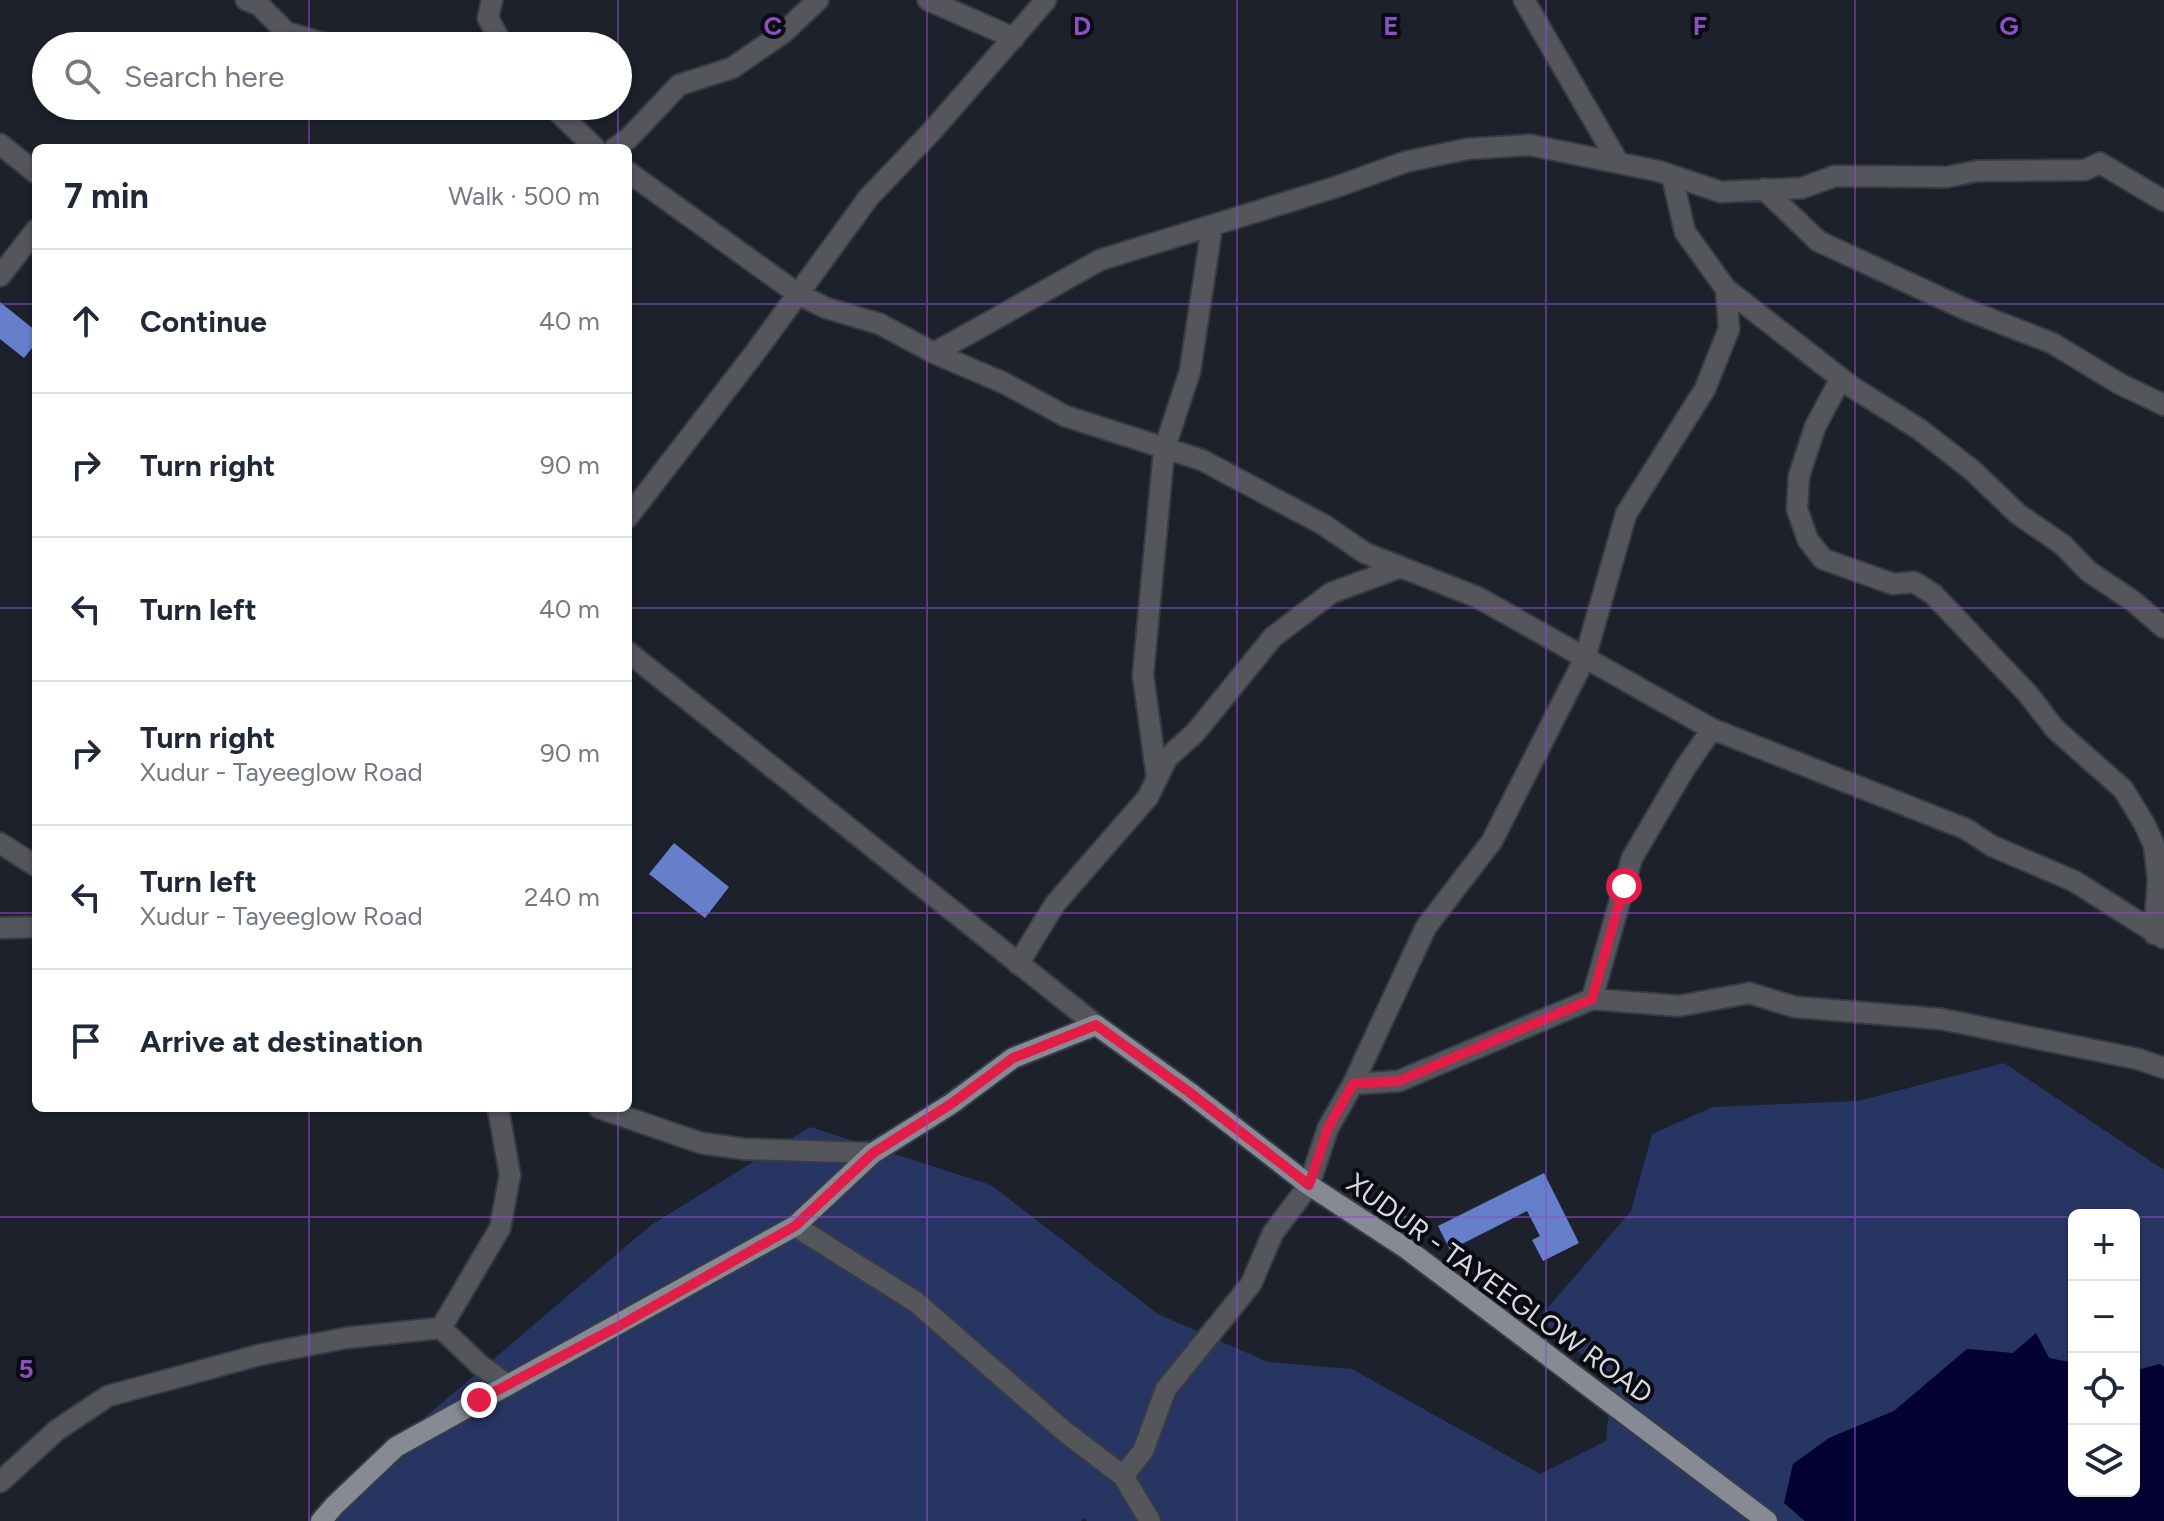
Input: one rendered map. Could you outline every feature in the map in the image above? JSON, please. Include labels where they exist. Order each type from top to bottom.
[{"type":"main road","points":[[321,1521],[396,1447],[795,1226],[873,1153],[951,1104],[1013,1058],[1096,1025]]},
{"type":"main road","name":"XUDUR - TAYEEGLOW ROAD","points":[[1096,1025],[1309,1185],[1407,1249],[1767,1521]]},
{"type":"street","points":[[246,0],[259,5],[286,32]]},
{"type":"street","points":[[492,0],[488,18],[496,32]]},
{"type":"street","points":[[621,144],[679,85],[732,68],[783,33],[818,0]]},
{"type":"street","points":[[928,0],[1014,38]]},
{"type":"street","points":[[632,512],[869,197],[932,131],[1046,0]]},
{"type":"street","points":[[1524,0],[1618,162]]},
{"type":"street","points":[[566,120],[591,144]]},
{"type":"street","points":[[0,144],[32,170]]},
{"type":"street","points":[[934,353],[1100,260],[1336,187],[1405,162],[1467,149],[1530,145],[1618,162],[1721,192],[1802,188],[1835,176],[1947,177],[1977,171],[2085,170],[2100,163],[2164,201]]},
{"type":"street","points":[[632,175],[798,294],[826,308],[880,324],[1065,416],[1202,460],[1324,525],[1365,553],[1477,597],[1712,729],[1966,829],[1992,846],[2074,881],[2159,936]]},
{"type":"street","points":[[1672,176],[1685,232],[1726,289],[1841,378],[1919,429],[1972,470],[2018,514],[2063,545],[2088,571],[2133,601],[2164,628]]},
{"type":"street","points":[[1764,189],[1818,241],[1967,310],[2052,343],[2120,384],[2164,405]]},
{"type":"street","points":[[1157,778],[1143,675],[1164,450],[1190,371],[1212,226]]},
{"type":"street","points":[[0,276],[32,235]]},
{"type":"street","points":[[1123,1476],[1143,1451],[1166,1389],[1251,1284],[1273,1233],[1309,1185],[1328,1128],[1353,1084],[1426,927],[1492,841],[1585,658],[1626,514],[1705,389],[1729,329],[1726,289]]},
{"type":"street","points":[[1841,378],[1815,427],[1799,476],[1797,509],[1808,540],[1823,559],[1893,584],[1914,582],[1933,594],[2028,694],[2055,729],[2123,789],[2154,845],[2159,936]]},
{"type":"street","points":[[1018,964],[1055,904],[1148,797],[1167,758],[1195,733],[1273,637],[1331,593],[1401,567]]},
{"type":"street","points":[[632,655],[1096,1025]]},
{"type":"street","points":[[1592,999],[1632,858],[1712,729]]},
{"type":"street","points":[[0,843],[32,863]]},
{"type":"street","points":[[0,928],[32,927]]},
{"type":"street","points":[[1353,1084],[1399,1081],[1592,999],[1679,1006],[1749,993],[1795,1007],[1941,1019],[2138,1059],[2164,1068]]},
{"type":"street","points":[[441,1328],[500,1228],[510,1175],[499,1112]]},
{"type":"street","points":[[611,1112],[701,1143],[744,1149],[873,1153]]},
{"type":"street","points":[[795,1226],[916,1302],[1064,1431],[1123,1476],[1150,1521]]},
{"type":"street","points":[[0,1482],[57,1430],[108,1396],[263,1354],[346,1338],[441,1328],[481,1366],[507,1384]]},
{"type":"shaded area","points":[[2004,1063],[2164,1170],[2164,1367],[2159,1364],[2140,1369],[2140,1209],[2068,1209],[2068,1362],[1967,1349],[1894,1411],[1829,1438],[1785,1503],[1805,1521],[1087,1521],[1084,1518],[1081,1521],[331,1521],[369,1465],[651,1225],[810,1127],[991,1185],[1158,1314],[1268,1362],[1352,1369],[1540,1474],[1606,1441],[1612,1381],[1539,1318],[1631,1211],[1652,1134],[1713,1107],[1858,1101]]},
{"type":"shaded area","points":[[2036,1333],[2049,1358],[2068,1362],[2068,1497],[2140,1497],[2140,1369],[2160,1364],[2164,1367],[2164,1521],[1805,1521],[1784,1503],[1793,1464],[1829,1438],[1894,1411],[1967,1349],[2013,1353]]},
{"type":"building","points":[[0,302],[32,328],[32,348],[24,358],[0,339]]},
{"type":"building","points":[[674,843],[729,887],[705,918],[649,874]]},
{"type":"building","points":[[1544,1173],[1579,1243],[1543,1261],[1532,1240],[1540,1236],[1527,1211],[1450,1250],[1438,1226]]},
{"type":"route","points":[[479,1400],[619,1326],[795,1226],[873,1153],[951,1104],[1013,1058],[1096,1025],[1309,1185],[1328,1128],[1353,1084],[1399,1081],[1592,999],[1624,886]]}]
